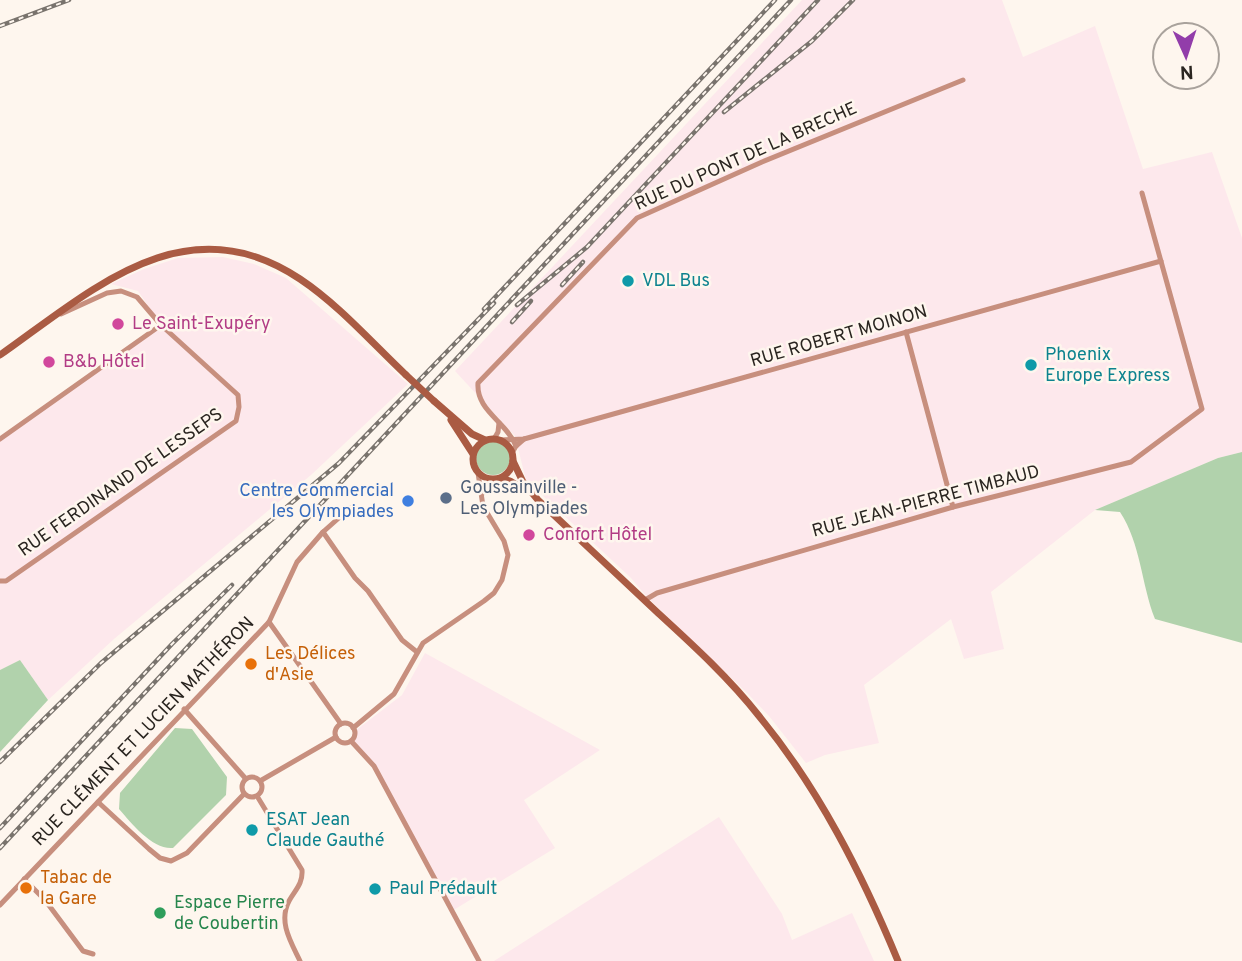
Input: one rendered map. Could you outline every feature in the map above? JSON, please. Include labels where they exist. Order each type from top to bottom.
[{"type":"main road","points":[[0,355],[121,272],[149,260],[191,250],[235,252],[270,263],[302,280],[472,434],[514,449],[510,470],[497,479]]},
{"type":"main road","points":[[442,409],[460,431],[473,454],[473,464],[478,473],[484,477],[514,483],[538,500]]},
{"type":"main road","points":[[473,454],[478,446],[493,440]]},
{"type":"main road","points":[[513,461],[523,482],[538,500],[732,684],[786,750],[808,782],[846,849],[898,961]]},
{"type":"street","name":"RUE DU PONT DE LA BRECHE","points":[[514,449],[513,439],[480,403],[478,383],[637,218],[750,167],[963,80]]},
{"type":"street","points":[[1142,192],[1161,261]]},
{"type":"street","name":"RUE ROBERT MOINON","points":[[493,440],[524,439],[1161,261]]},
{"type":"street","name":"RUE JEAN-PIERRE TIMBAUD","points":[[645,600],[657,593],[953,507],[1131,462],[1202,409],[1161,261]]},
{"type":"street","points":[[0,439],[161,325],[137,297],[121,291],[107,293],[54,318]]},
{"type":"street","name":"RUE FERDINAND DE LESSEPS","points":[[0,582],[6,581],[236,421],[238,395],[161,325]]},
{"type":"street","points":[[906,332],[953,507]]},
{"type":"street","points":[[493,440],[498,432],[498,420]]},
{"type":"street","name":"RUE ROBERT MOINON","points":[[514,449],[524,439]]},
{"type":"street","points":[[353,728],[394,694],[423,643],[494,593],[502,580],[508,555],[504,541],[482,506],[478,473]]},
{"type":"street","points":[[482,494],[497,479]]},
{"type":"street","name":"RUE CLÉMENT ET LUCIEN MATHÉRON","points":[[0,905],[269,622],[297,562],[323,532],[350,508]]},
{"type":"street","points":[[323,532],[402,640],[417,652]]},
{"type":"street","points":[[269,622],[341,724],[353,728]]},
{"type":"street","points":[[184,709],[246,779]]},
{"type":"street","points":[[341,724],[335,731],[336,737],[341,742],[351,741]]},
{"type":"street","points":[[351,741],[355,734],[353,728]]},
{"type":"street","points":[[260,781],[336,737]]},
{"type":"street","points":[[351,741],[374,766],[479,961]]},
{"type":"street","points":[[252,777],[260,781],[261,791],[257,796],[244,794],[242,788],[246,779],[252,777]]},
{"type":"street","points":[[98,802],[160,858],[171,860],[187,853],[244,794]]},
{"type":"street","points":[[257,796],[302,870],[302,882],[289,901],[285,919],[286,930],[300,961]]},
{"type":"street","points":[[24,879],[45,900],[83,951],[93,954]]},
{"type":"shaded area","points":[[802,0],[1002,0],[1023,57],[1095,26],[1143,169],[1212,152],[1242,238],[1242,452],[1218,458],[1095,510],[991,592],[1004,649],[964,659],[951,619],[864,685],[879,743],[825,755],[806,763],[747,693],[646,596],[631,578],[526,480],[515,436],[455,371]]},
{"type":"shaded area","points":[[223,257],[254,264],[286,278],[408,384],[311,475],[114,639],[48,700],[20,660],[0,670],[0,439],[161,325],[138,291],[111,284],[178,258]]},
{"type":"shaded area","points":[[425,653],[600,750],[524,800],[555,848],[452,911],[374,766],[351,741],[355,731],[402,695]]},
{"type":"shaded area","points":[[719,817],[782,914],[792,940],[852,913],[874,961],[494,961]]},
{"type":"green space","points":[[493,441],[505,446],[510,458],[505,470],[493,475],[481,470],[476,458],[481,446]]},
{"type":"green space","points":[[1242,452],[1242,643],[1155,619],[1137,550],[1127,524],[1120,512],[1095,510],[1218,458]]},
{"type":"green space","points":[[20,660],[48,700],[0,752],[0,670]]},
{"type":"green space","points":[[175,728],[192,729],[227,777],[226,795],[173,848],[165,848],[151,840],[119,809],[120,793]]},
{"type":"railway","points":[[0,26],[69,0]]},
{"type":"railway","points":[[484,309],[775,0]]},
{"type":"railway","points":[[0,848],[791,0]]},
{"type":"railway","points":[[517,305],[587,247],[818,0]]},
{"type":"railway","points":[[724,112],[812,41],[853,0]]},
{"type":"railway","points":[[562,285],[583,262]]},
{"type":"railway","points":[[512,322],[531,301]]},
{"type":"railway","points":[[0,762],[101,663],[339,463],[494,303]]},
{"type":"railway","points":[[0,828],[172,644],[232,585]]},
{"type":"place","name":"VDL Bus","points":[[628,281]]},
{"type":"place","name":"Le Saint-Exupéry","points":[[118,324]]},
{"type":"place","name":"B&b Hôtel","points":[[49,362]]},
{"type":"place","name":"Phoenix Europe Express","points":[[1031,365]]},
{"type":"place","name":"Goussainville - Les Olympiades","points":[[446,498]]},
{"type":"place","name":"Centre Commercial les Olympiades","points":[[408,501]]},
{"type":"place","name":"Confort Hôtel","points":[[529,535]]},
{"type":"place","name":"Les Délices d'Asie","points":[[251,664]]},
{"type":"place","name":"ESAT Jean Claude Gauthé","points":[[252,830]]},
{"type":"place","name":"Tabac de la Gare","points":[[26,888]]},
{"type":"place","name":"Paul Prédault","points":[[375,889]]},
{"type":"place","name":"Espace Pierre de Coubertin","points":[[160,913]]}]
